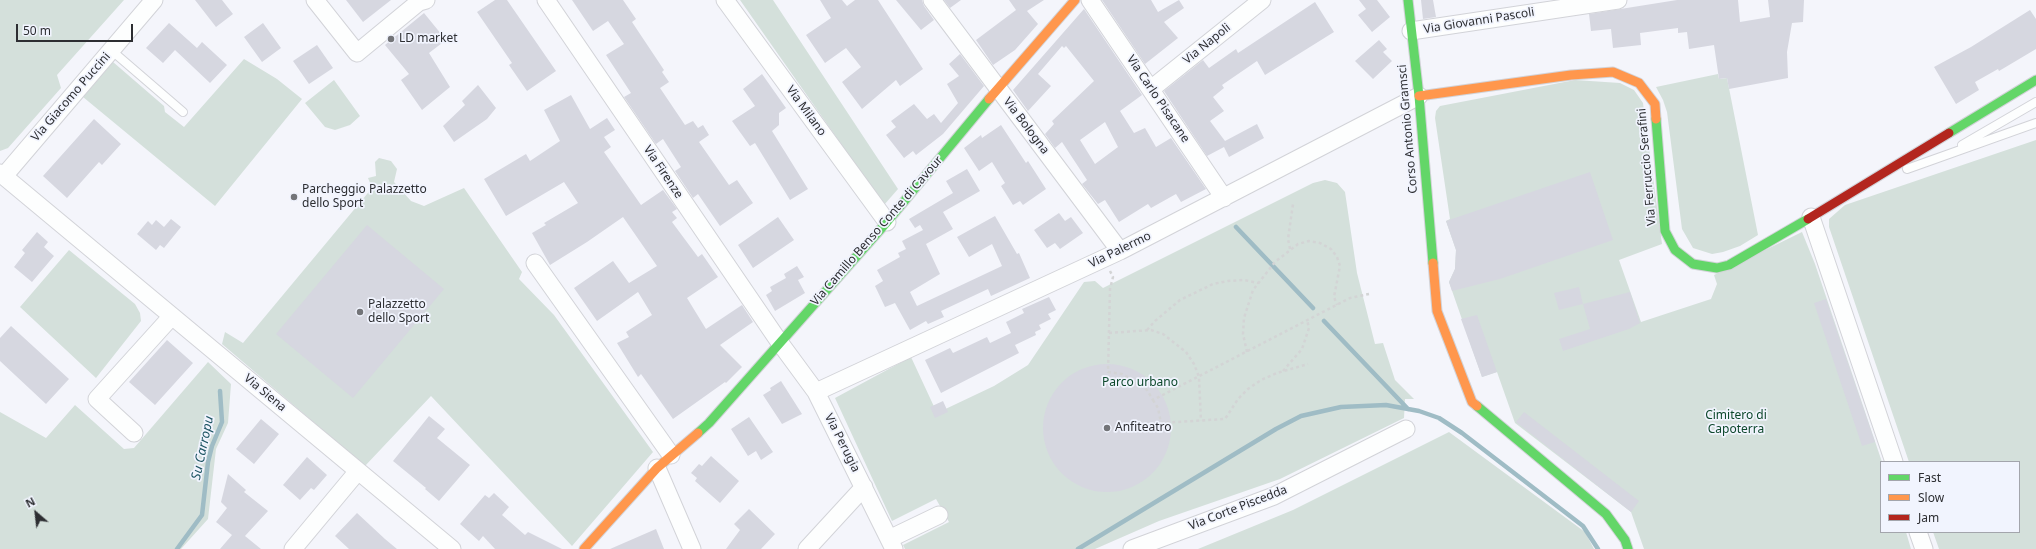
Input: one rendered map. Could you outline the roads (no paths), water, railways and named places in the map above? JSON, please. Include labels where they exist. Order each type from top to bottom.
[{"type":"street","name":"Via Giacomo Puccini","points":[[2,174],[154,0]]},
{"type":"street","points":[[315,0],[357,54],[419,2],[426,0]]},
{"type":"street","name":"Via Firenze","points":[[546,0],[780,343]]},
{"type":"street","name":"Via Milano","points":[[725,0],[887,222]]},
{"type":"street","name":"Via Bologna","points":[[932,0],[1120,251]]},
{"type":"street","name":"Via Camillo Benso Conte di Cavour","points":[[584,549],[657,468],[709,423],[887,222],[998,88],[1075,0]]},
{"type":"street","name":"Via Carlo Pisacane","points":[[1090,0],[1152,89],[1224,198]]},
{"type":"street","name":"Via Napoli","points":[[1152,89],[1262,0]]},
{"type":"street","name":"Corso Antonio Gramsci","points":[[1408,0],[1437,311],[1472,402],[1606,514],[1625,540],[1628,549]]},
{"type":"street","name":"Via Giovanni Pascoli","points":[[1411,31],[1618,0]]},
{"type":"street","name":"Via Ferruccio Serafini","points":[[1418,96],[1571,75],[1613,72],[1639,83],[1655,104],[1665,230],[1675,250],[1683,258],[1693,264],[1717,268],[1729,264],[1811,217],[2036,80]]},
{"type":"street","name":"Via Palermo","points":[[816,392],[1120,251],[1418,96]]},
{"type":"street","name":"Via Siena","points":[[2,174],[452,549]]},
{"type":"street","points":[[1811,217],[1894,461]]},
{"type":"street","points":[[535,263],[671,455]]},
{"type":"street","points":[[134,433],[97,399],[172,316]]},
{"type":"street","name":"Via Perugia","points":[[780,343],[816,392],[892,544]]},
{"type":"street","name":"Via Corte Piscedda","points":[[1132,549],[1274,496],[1406,428]]},
{"type":"street","points":[[657,468],[692,549]]},
{"type":"street","points":[[293,549],[358,471]]},
{"type":"street","points":[[807,549],[864,487]]},
{"type":"street","points":[[892,544],[938,515]]},
{"type":"street","points":[[1918,533],[1924,549]]},
{"type":"lane","points":[[111,50],[182,112]]},
{"type":"lane","points":[[1946,155],[2036,102]]},
{"type":"lane","points":[[1866,184],[2036,123]]},
{"type":"waterway","points":[[1236,227],[1313,308]]},
{"type":"waterway","points":[[1324,321],[1408,409]]},
{"type":"waterway","name":"Su Carropu","points":[[177,549],[202,515],[208,462],[212,446],[222,422],[220,391]]},
{"type":"waterway","points":[[1078,549],[1276,429],[1301,416],[1341,407],[1386,405],[1419,411],[1439,418],[1462,433],[1583,526],[1598,549]]},
{"type":"place","name":"LD market","points":[[391,39]]},
{"type":"place","name":"Parcheggio Palazzetto dello Sport","points":[[294,197]]},
{"type":"place","name":"Palazzetto dello Sport","points":[[360,312]]},
{"type":"place","name":"Anfiteatro","points":[[1107,428]]},
{"type":"park label","name":"Parco urbano","points":[[1140,383]]},
{"type":"park label","name":"Cimitero di Capoterra","points":[[1736,423]]}]
